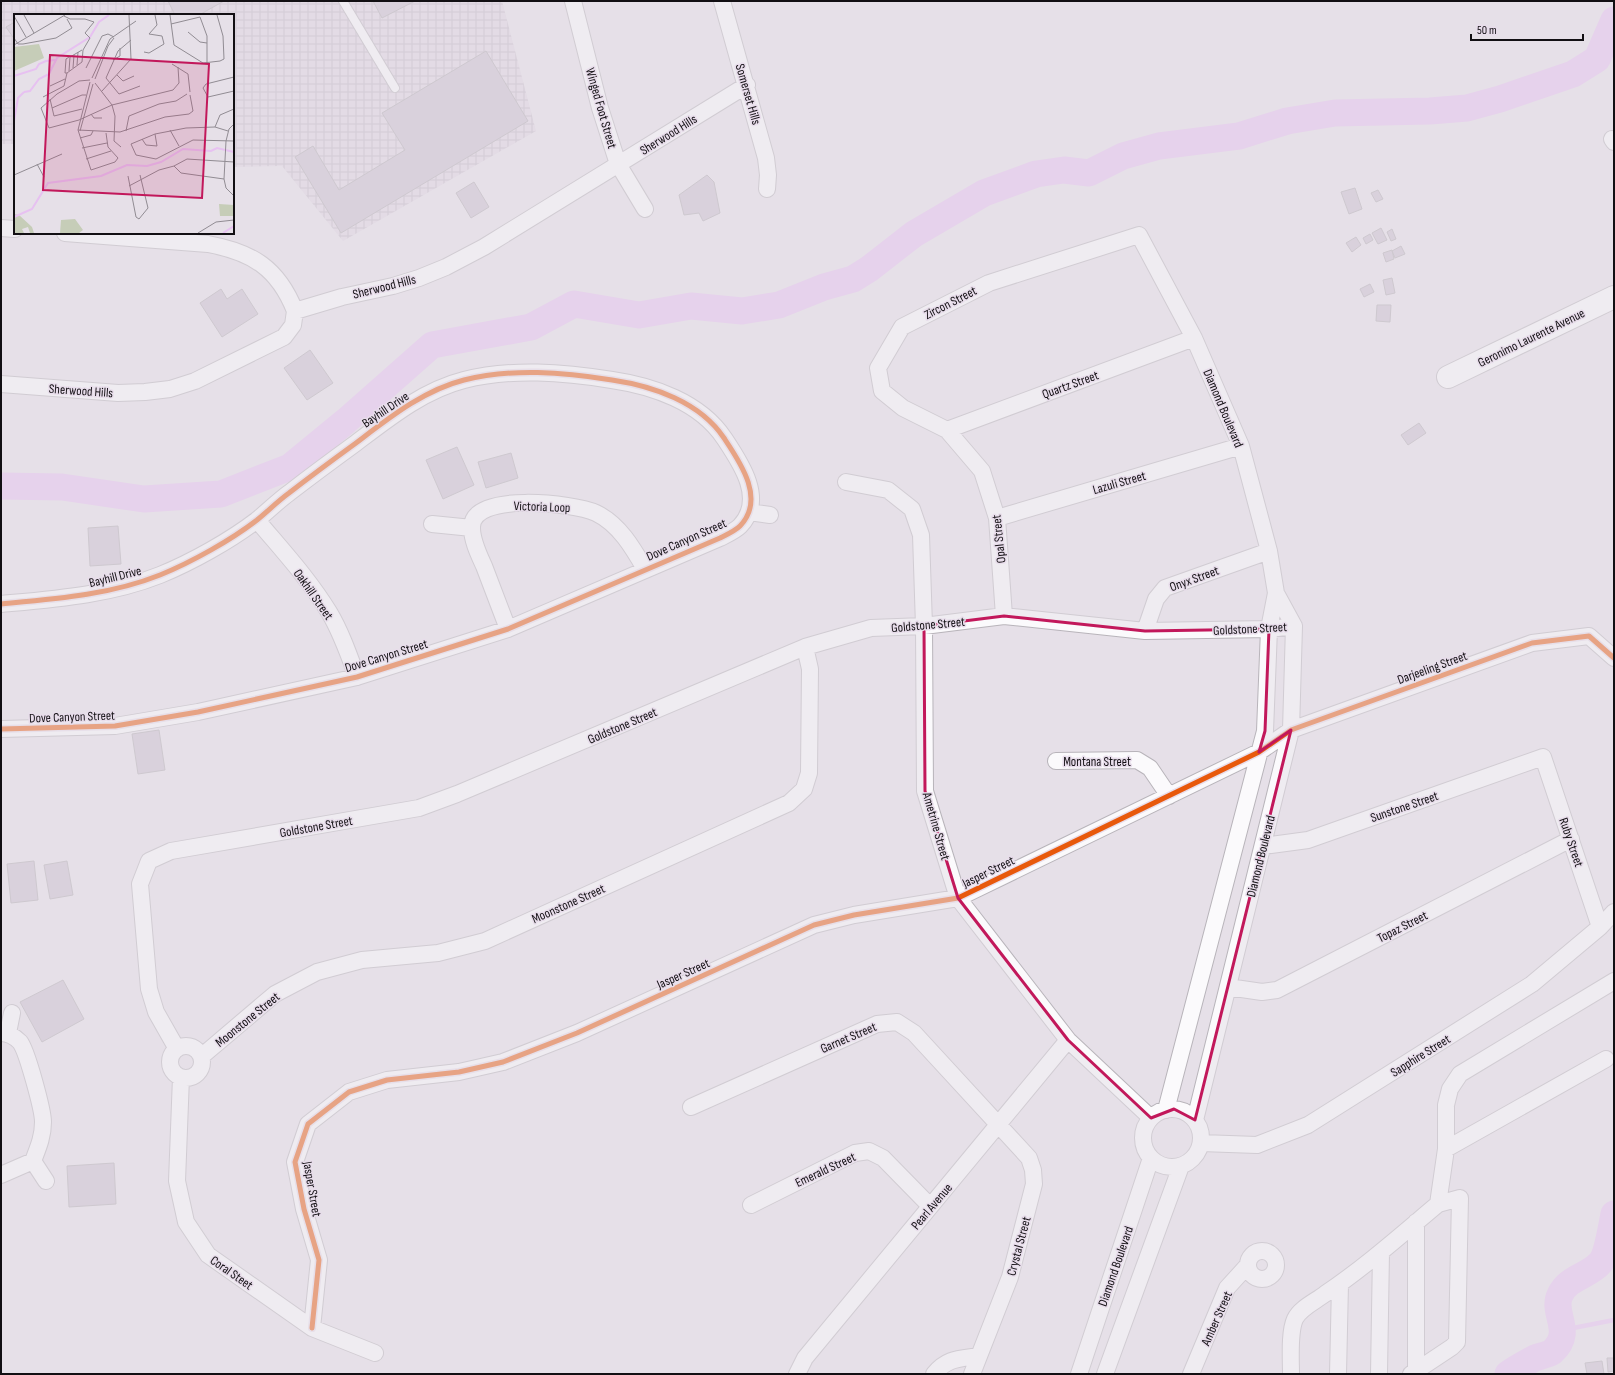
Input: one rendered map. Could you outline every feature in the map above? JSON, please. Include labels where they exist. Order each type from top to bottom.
[{"type":"street","name":"Winged Foot Street","points":[[574,1],[600,108],[618,164],[645,209]]},
{"type":"street","name":"Somerset Hills","points":[[722,1],[747,85],[766,158],[768,175],[767,189]]},
{"type":"street","name":"Sherwood Hills","points":[[1,384],[118,392],[145,392],[170,388],[195,381],[284,337],[293,325],[295,311],[342,297],[400,284],[446,267],[484,247],[747,85]]},
{"type":"street","points":[[1,228],[14,229]]},
{"type":"street","points":[[78,234],[208,244],[230,248],[250,256],[270,271],[288,294],[295,311]]},
{"type":"street","name":"Diamond Boulevard","points":[[1139,235],[1194,338],[1242,446],[1269,551],[1276,593],[1294,626],[1291,730],[1195,1120]]},
{"type":"street","name":"Zircon Street","points":[[947,430],[904,408],[882,391],[878,368],[902,327],[989,283],[1139,235]]},
{"type":"street","name":"Geronimo Laurente Avenue","points":[[1448,377],[1614,297]]},
{"type":"street","name":"Quartz Street","points":[[947,430],[1194,338]]},
{"type":"street","name":"Bayhill Drive","points":[[1,604],[53,599],[117,589],[161,575],[222,543],[256,520],[374,429],[432,391],[463,380],[490,375],[526,372],[560,373],[622,382],[665,394],[691,406],[709,420],[723,436],[746,475],[752,495],[749,512]]},
{"type":"street","name":"Opal Street","points":[[947,430],[982,471],[997,518],[1004,616]]},
{"type":"street","name":"Lazuli Street","points":[[997,518],[1242,446]]},
{"type":"street","name":"Ametrine Street","points":[[846,482],[888,490],[912,509],[921,535],[924,626],[926,791],[958,898],[1068,1040],[1151,1118]]},
{"type":"street","name":"Victoria Loop","points":[[472,528],[474,518],[483,510],[496,506],[513,503],[533,503],[578,507],[595,513],[611,522],[634,550],[645,569]]},
{"type":"street","points":[[749,512],[770,515]]},
{"type":"street","name":"Dove Canyon Street","points":[[1,729],[115,726],[198,712],[357,677],[508,629],[720,538],[740,527],[749,512]]},
{"type":"street","name":"Oakhill Street","points":[[256,520],[316,592],[329,612],[340,634],[357,677]]},
{"type":"street","points":[[432,524],[472,528],[476,546],[508,629]]},
{"type":"street","name":"Onyx Street","points":[[1145,631],[1156,599],[1165,588],[1269,551]]},
{"type":"street","name":"Diamond Boulevard","points":[[1166,1110],[1265,731],[1269,629],[1276,593]]},
{"type":"street","name":"Goldstone Street","points":[[177,1049],[156,1012],[149,989],[140,884],[149,861],[172,851],[419,808],[457,794],[805,647],[871,628],[924,626],[1004,616],[1145,631],[1269,629],[1294,626]]},
{"type":"street","name":"Darjeeling Street","points":[[1259,752],[1291,730],[1532,643],[1589,636],[1614,658]]},
{"type":"street","name":"Moonstone Street","points":[[202,1056],[275,994],[317,972],[362,960],[438,953],[485,941],[788,803],[804,790],[809,773],[810,669],[805,647]]},
{"type":"street","name":"Jasper Street","points":[[312,1328],[319,1260],[304,1209],[295,1162],[308,1124],[349,1092],[387,1080],[459,1072],[503,1062],[577,1033],[814,925],[854,915],[958,898],[1259,752]]},
{"type":"street","name":"Sunstone Street","points":[[1263,846],[1308,840],[1543,757]]},
{"type":"street","name":"Ruby Street","points":[[1543,757],[1600,927]]},
{"type":"street","name":"Montana Street","points":[[1056,761],[1136,760],[1150,768],[1169,796]]},
{"type":"street","name":"Topaz Street","points":[[1228,986],[1262,992],[1277,990],[1571,839]]},
{"type":"street","name":"Sapphire Street","points":[[1201,1143],[1257,1145],[1308,1125],[1532,984],[1600,927],[1614,912]]},
{"type":"street","points":[[1438,1204],[1446,1149],[1446,1105],[1450,1089],[1460,1074],[1614,981]]},
{"type":"street","points":[[1,1175],[33,1161],[42,1140],[43,1121],[28,1058],[20,1043],[5,1033],[12,1013]]},
{"type":"street","name":"Garnet Street","points":[[690,1108],[877,1024],[897,1022],[914,1033],[999,1124]]},
{"type":"street","name":"Pearl Avenue","points":[[797,1374],[804,1358],[1068,1040]]},
{"type":"street","points":[[184,1046],[198,1050],[202,1056],[200,1071],[195,1076],[188,1078],[181,1077],[175,1074],[171,1068],[170,1061],[172,1054],[177,1049],[184,1046]]},
{"type":"street","points":[[1446,1149],[1606,1059]]},
{"type":"street","name":"Coral Steet","points":[[181,1077],[177,1181],[186,1222],[208,1255],[312,1328],[375,1354]]},
{"type":"street","points":[[1166,1110],[1182,1111],[1189,1115],[1195,1120],[1200,1131],[1201,1143],[1195,1157],[1182,1166],[1166,1166],[1158,1163],[1151,1158],[1146,1151],[1144,1138],[1146,1126],[1151,1118],[1166,1110]]},
{"type":"street","name":"Crystal Street","points":[[972,1374],[1010,1277],[1034,1184],[1033,1170],[1029,1158],[999,1124]]},
{"type":"street","name":"Emerald Street","points":[[750,1205],[856,1153],[869,1151],[883,1158],[930,1206]]},
{"type":"street","name":"Diamond Boulevard","points":[[1078,1374],[1151,1158]]},
{"type":"street","points":[[33,1161],[46,1181]]},
{"type":"street","name":"Diamond Boulevard","points":[[1105,1374],[1182,1166]]},
{"type":"street","points":[[1291,1374],[1292,1328],[1295,1319],[1301,1311],[1382,1252],[1438,1204],[1460,1198],[1457,1342],[1452,1347],[1414,1372]]},
{"type":"street","points":[[1414,1372],[1416,1222]]},
{"type":"street","points":[[1379,1374],[1382,1252]]},
{"type":"street","name":"Amber Street","points":[[1191,1374],[1227,1288],[1247,1266]]},
{"type":"street","points":[[1338,1374],[1340,1284]]},
{"type":"street","points":[[934,1374],[941,1365],[953,1360],[979,1356]]},
{"type":"lane","points":[[343,1],[395,88]]},
{"type":"highlighted area","points":[[1004,616],[1145,631],[1269,629],[1265,731],[1259,752],[1291,730],[1195,1120],[1174,1109],[1151,1118],[1068,1040],[958,898],[925,791],[924,626]]},
{"type":"shaded area","points":[[1,1],[502,1],[536,131],[343,241],[282,166],[234,167],[234,14],[14,14],[14,144],[1,144]]},
{"type":"building","points":[[168,1],[224,1],[201,14],[174,14]]},
{"type":"building","points":[[373,1],[415,1],[382,18]]},
{"type":"building","points":[[13,23],[14,39],[6,27]]},
{"type":"building","points":[[486,51],[528,121],[341,233],[295,157],[313,146],[339,190],[405,150],[382,113]]},
{"type":"building","points":[[707,175],[714,182],[720,213],[703,221],[699,213],[684,215],[679,195]]},
{"type":"building","points":[[474,182],[489,207],[471,218],[456,193]]},
{"type":"building","points":[[1355,188],[1362,209],[1349,214],[1341,192]]},
{"type":"building","points":[[1378,190],[1383,199],[1376,202],[1371,193]]},
{"type":"building","points":[[1381,228],[1387,240],[1378,244],[1372,233]]},
{"type":"building","points":[[1392,229],[1396,239],[1391,241],[1387,232]]},
{"type":"building","points":[[1370,234],[1373,240],[1366,244],[1363,238]]},
{"type":"building","points":[[1356,237],[1361,245],[1352,252],[1346,243]]},
{"type":"building","points":[[1401,246],[1405,254],[1395,258],[1392,251]]},
{"type":"building","points":[[1392,250],[1394,259],[1386,262],[1383,253]]},
{"type":"building","points":[[1392,278],[1395,293],[1386,295],[1383,280]]},
{"type":"building","points":[[1370,284],[1374,292],[1364,297],[1360,289]]},
{"type":"building","points":[[221,289],[227,299],[242,289],[258,314],[222,337],[200,303]]},
{"type":"building","points":[[1377,305],[1391,305],[1390,322],[1376,321]]},
{"type":"building","points":[[310,350],[333,383],[307,400],[284,368]]},
{"type":"building","points":[[1419,423],[1426,433],[1408,445],[1401,435]]},
{"type":"building","points":[[457,447],[474,485],[443,499],[426,460]]},
{"type":"building","points":[[511,453],[518,478],[486,488],[478,462]]},
{"type":"building","points":[[118,526],[121,564],[90,566],[88,528]]},
{"type":"building","points":[[159,730],[165,770],[138,774],[132,734]]},
{"type":"building","points":[[34,861],[38,900],[11,903],[7,864]]},
{"type":"building","points":[[67,861],[73,895],[50,899],[44,865]]},
{"type":"building","points":[[63,980],[84,1019],[42,1042],[20,1002]]},
{"type":"building","points":[[114,1163],[116,1204],[69,1207],[67,1166]]},
{"type":"building","points":[[1607,1358],[1614,1358],[1614,1371],[1608,1372]]},
{"type":"building","points":[[1602,1361],[1604,1374],[1587,1374],[1585,1363]]},
{"type":"waterway","points":[[1,486],[62,487],[144,499],[221,494],[290,467],[346,421],[432,345],[531,327],[574,304],[639,315],[691,306],[742,311],[779,305],[824,287],[853,279],[869,269],[914,234],[984,193],[1036,174],[1064,170],[1089,173],[1123,156],[1159,146],[1239,136],[1287,121],[1335,113],[1430,111],[1467,108],[1500,99],[1573,74],[1597,59],[1614,20]]},
{"type":"waterway","points":[[1508,1374],[1535,1358],[1552,1352],[1559,1345],[1562,1337],[1558,1309],[1560,1295],[1568,1284],[1590,1271],[1603,1259],[1609,1240],[1614,1214]]},
{"type":"waterway","points":[[1563,1330],[1614,1320]]},
{"type":"cycle path","points":[[1,604],[62,598],[102,592],[141,582],[185,564],[247,528],[285,496],[407,406],[449,385],[482,376],[538,372],[556,373],[594,377],[628,383],[659,391],[689,405],[714,425],[743,469],[751,493],[751,504],[747,515],[740,526],[720,538],[508,629],[357,677],[198,712],[115,726],[1,729]]},
{"type":"cycle path","points":[[312,1328],[319,1260],[304,1209],[295,1162],[308,1124],[349,1092],[387,1080],[459,1072],[503,1062],[577,1033],[814,925],[854,915],[958,898],[1259,752],[1291,730],[1532,643],[1589,636],[1614,658]]}]
